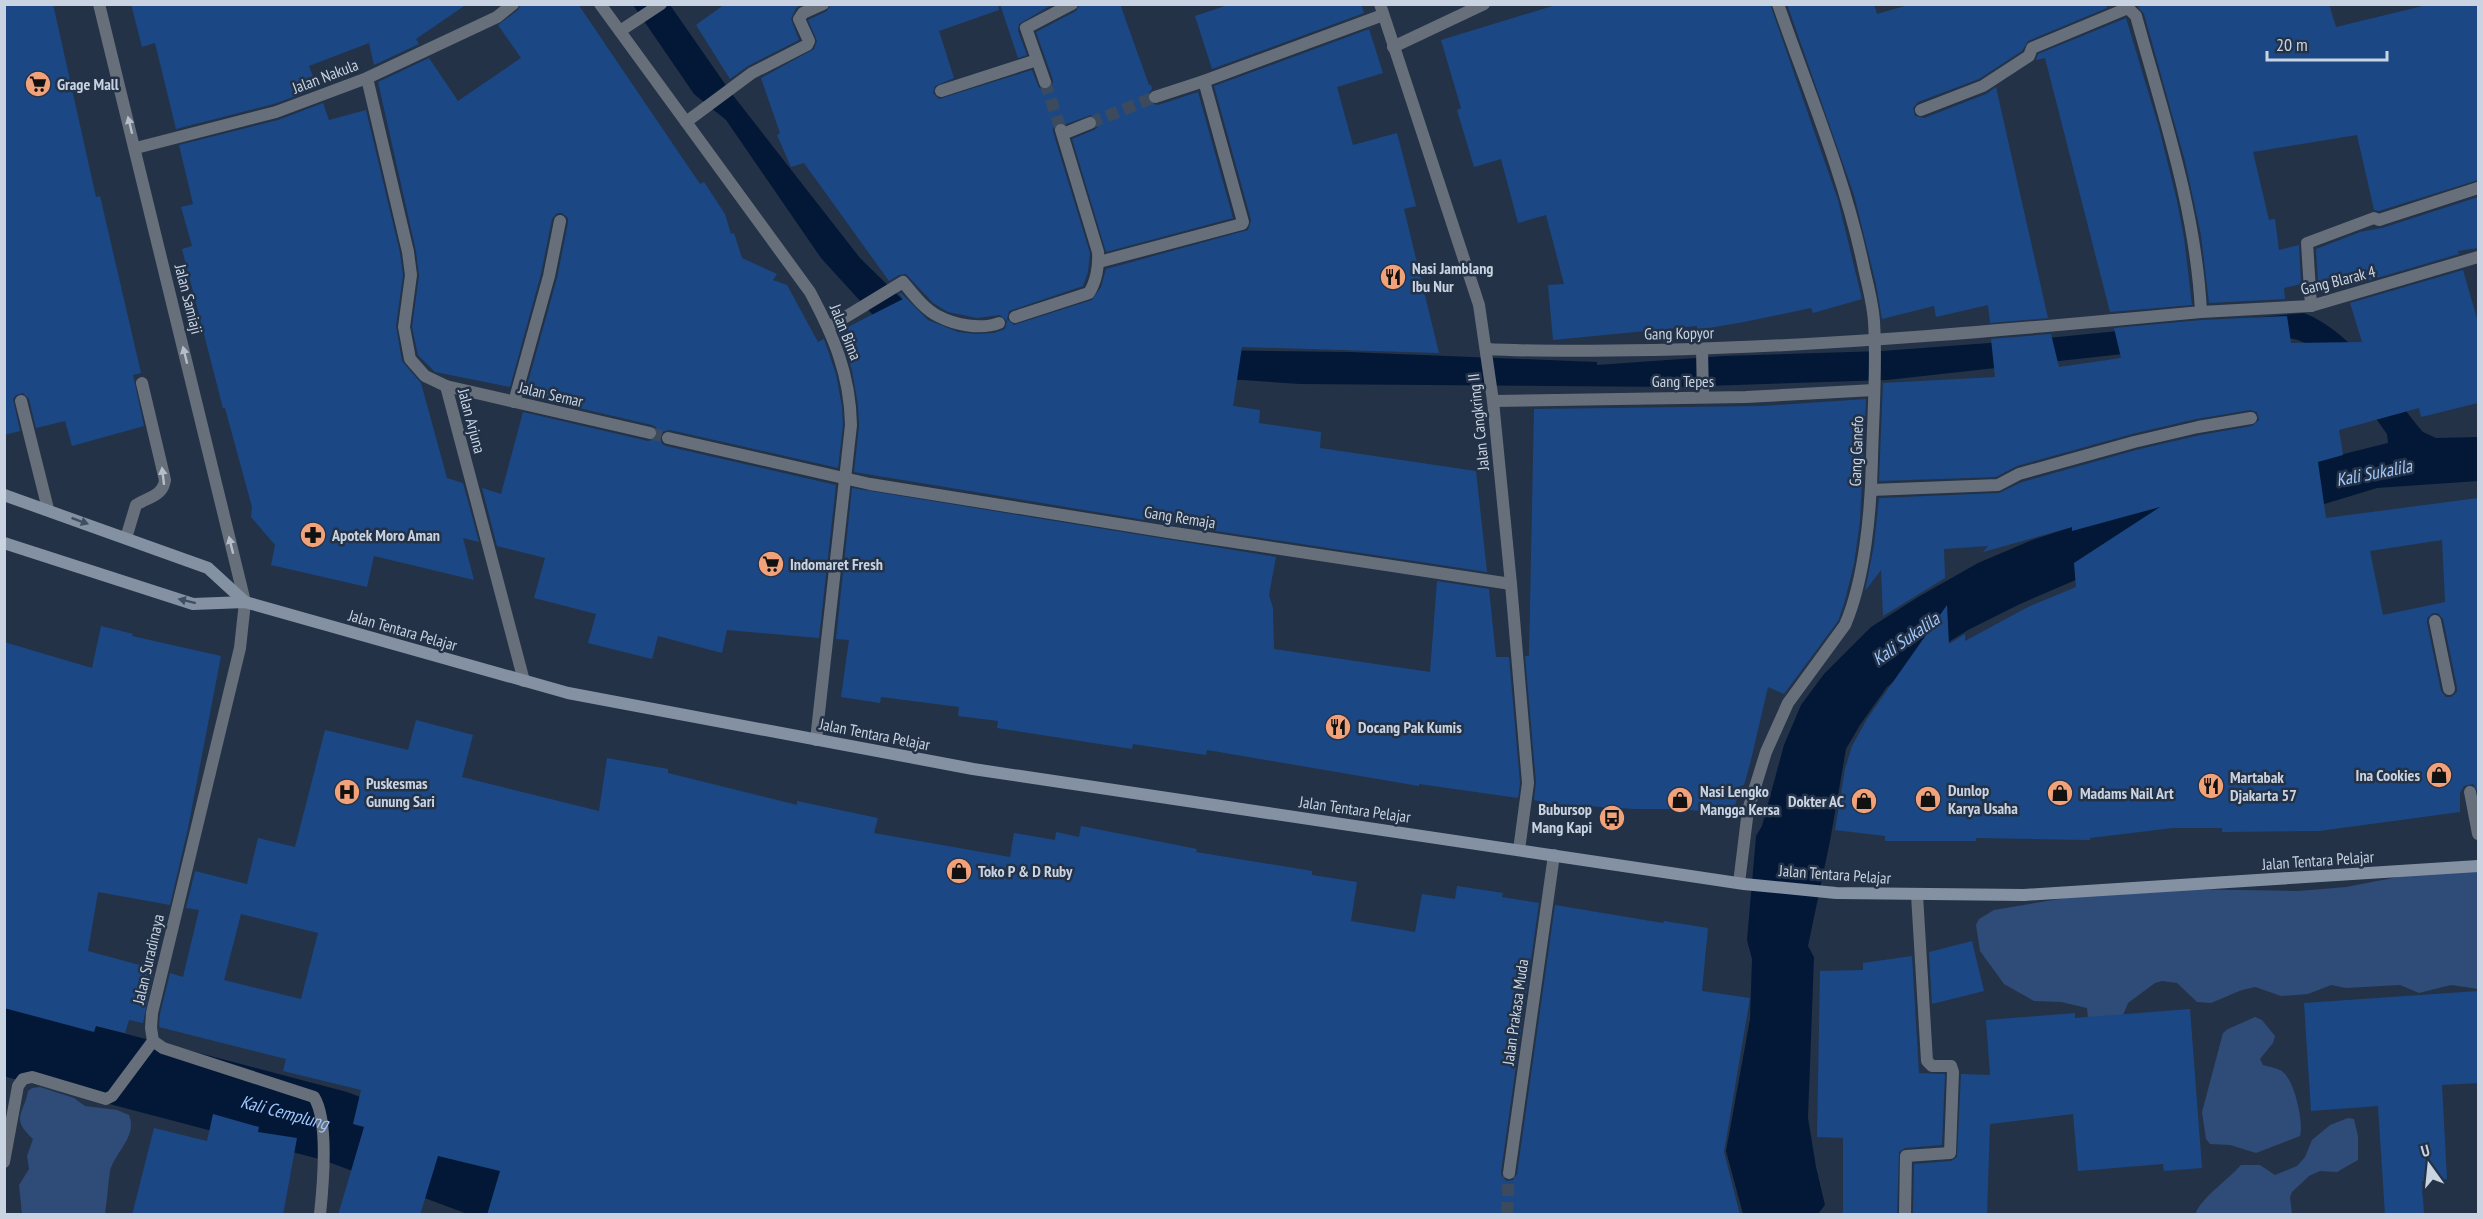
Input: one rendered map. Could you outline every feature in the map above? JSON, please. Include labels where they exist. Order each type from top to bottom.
[{"type":"main road","name":"Jalan Tentara Pelajar","points":[[5,495],[208,568],[245,602]]},
{"type":"main road","name":"Jalan Tentara Pelajar","points":[[4,543],[193,604],[245,602],[568,693],[973,769],[1741,883],[1836,893],[2024,895],[2478,866]]},
{"type":"street","name":"Jalan Samiaji","points":[[99,4],[245,602]]},
{"type":"street","name":"Jalan Nakula","points":[[136,148],[276,112],[367,78],[497,17],[513,4]]},
{"type":"street","name":"Jalan Bima","points":[[600,4],[810,292],[829,327],[841,358],[850,398],[851,425],[816,740]]},
{"type":"street","points":[[620,31],[661,4]]},
{"type":"street","points":[[686,122],[752,73],[807,45],[809,41],[799,19],[803,14],[823,4]]},
{"type":"street","points":[[1045,82],[1026,28],[1072,4]]},
{"type":"street","points":[[1393,47],[1484,4]]},
{"type":"street","name":"Gang Ganefo","points":[[1741,883],[1748,810],[1766,752],[1788,703],[1845,624],[1850,613],[1858,583],[1871,490],[1874,321],[1870,300],[1845,195],[1778,4]]},
{"type":"street","points":[[1921,110],[1983,86],[2029,56],[2032,48],[2126,6],[2136,16],[2186,198],[2199,273],[2201,312]]},
{"type":"street","points":[[1155,97],[1204,81],[1382,10]]},
{"type":"street","name":"Jalan Cangkring II","points":[[1382,10],[1479,305],[1492,396],[1528,783],[1519,850]]},
{"type":"street","points":[[941,91],[1037,60]]},
{"type":"street","name":"Jalan Arjuna","points":[[367,78],[408,252],[411,275],[405,327],[410,358],[425,376],[446,386],[524,681]]},
{"type":"street","points":[[1099,262],[1242,224],[1204,81]]},
{"type":"street","points":[[1015,317],[1089,293],[1093,287],[1099,262],[1098,252],[1062,132],[1090,123]]},
{"type":"street","points":[[2311,306],[2307,243],[2374,218],[2379,220],[2478,188]]},
{"type":"street","points":[[513,402],[549,276],[560,221]]},
{"type":"street","name":"Gang Blarak 4","points":[[1874,345],[2201,312],[2311,306],[2478,257]]},
{"type":"street","points":[[829,327],[903,282],[918,300],[938,316],[968,325],[988,327],[999,322]]},
{"type":"street","name":"Gang Kopyor","points":[[1486,352],[1702,351],[1874,345]]},
{"type":"street","points":[[1702,351],[1703,393]]},
{"type":"street","points":[[126,538],[136,505],[157,495],[164,488],[165,480],[142,384]]},
{"type":"street","name":"Jalan Semar","points":[[446,386],[650,433]]},
{"type":"street","name":"Gang Tepes","points":[[1492,396],[1703,393],[1746,397],[1874,386]]},
{"type":"street","points":[[21,401],[48,509]]},
{"type":"street","points":[[1871,490],[1998,484],[2019,474],[2134,442],[2198,427],[2251,418]]},
{"type":"street","points":[[668,438],[844,478]]},
{"type":"street","name":"Gang Remaja","points":[[844,478],[1168,532],[1511,584]]},
{"type":"street","name":"Jalan Suradinaya","points":[[153,1041],[152,1014],[240,648],[245,602]]},
{"type":"street","points":[[2435,621],[2449,689]]},
{"type":"street","points":[[2470,792],[2478,834]]},
{"type":"street","name":"Jalan Prakasa Muda","points":[[1509,1173],[1554,855]]},
{"type":"street","points":[[1905,1215],[1906,1156],[1950,1153],[1953,1072],[1951,1066],[1932,1066],[1927,1061],[1917,895]]},
{"type":"street","points":[[4,1162],[18,1086],[23,1079],[32,1077],[100,1098],[112,1096],[153,1041],[176,1052],[314,1097],[320,1111],[324,1152],[320,1215]]},
{"type":"shaded area","points":[[2478,871],[2478,989],[2451,985],[2419,993],[2400,985],[2346,988],[2331,985],[2308,994],[2281,996],[2255,987],[2211,1003],[2197,1002],[2177,983],[2162,981],[2155,983],[2128,1003],[2123,1015],[2089,1029],[2087,1008],[2061,1002],[2034,1001],[2004,984],[1980,951],[1976,925],[1979,919],[1994,910],[2083,895],[2180,889],[2298,891],[2346,887],[2403,876]]},
{"type":"shaded area","points":[[2255,1017],[2262,1020],[2275,1036],[2273,1043],[2260,1059],[2263,1065],[2280,1070],[2288,1078],[2298,1103],[2301,1122],[2300,1136],[2256,1153],[2230,1145],[2210,1144],[2206,1139],[2202,1112],[2223,1033]]},
{"type":"shaded area","points":[[40,1087],[74,1098],[85,1106],[117,1110],[129,1115],[131,1130],[110,1171],[105,1214],[22,1214],[19,1185],[29,1169],[27,1156],[33,1139],[22,1126],[20,1116],[28,1091]]},
{"type":"shaded area","points":[[2348,1118],[2354,1119],[2358,1136],[2358,1160],[2337,1172],[2320,1171],[2309,1176],[2292,1192],[2290,1197],[2292,1214],[2196,1213],[2209,1195],[2241,1165],[2260,1165],[2275,1175],[2297,1166],[2305,1157],[2312,1140],[2330,1125]]},
{"type":"water","name":"Kali Sukalila","points":[[633,5],[670,5],[732,94],[860,258],[919,316],[943,328],[971,337],[1206,350],[1349,352],[1597,362],[1597,365],[1724,356],[1882,351],[2016,341],[2304,313],[2323,322],[2355,349],[2423,432],[2436,438],[2478,437],[2478,481],[2377,488],[2078,579],[1968,630],[1918,661],[1887,687],[1846,749],[1808,946],[1814,957],[1808,1118],[1825,1205],[1818,1214],[1743,1214],[1726,1151],[1750,1019],[1752,959],[1747,940],[1756,836],[1762,826],[1784,745],[1801,705],[1824,674],[1871,627],[1978,563],[2032,540],[2149,502],[2388,443],[2387,434],[2345,376],[2319,351],[2289,338],[1887,380],[1676,387],[1300,384],[1168,375],[897,337],[872,314],[821,258],[726,120],[694,94]]},
{"type":"building","points":[[4,4],[53,4],[96,197],[100,196],[141,373],[133,375],[144,426],[72,446],[65,421],[36,428],[29,399],[23,393],[16,395],[13,399],[20,431],[4,435]]},
{"type":"building","points":[[131,4],[467,4],[416,39],[419,44],[374,65],[369,43],[309,66],[317,88],[274,104],[176,129],[155,43],[142,47]]},
{"type":"building","points":[[521,4],[578,4],[700,184],[704,182],[725,214],[742,258],[777,274],[773,280],[787,285],[818,342],[824,339],[836,374],[842,407],[843,425],[838,468],[670,430],[662,432],[660,437],[662,444],[666,446],[836,485],[819,638],[727,630],[722,653],[658,636],[652,659],[588,643],[596,614],[534,598],[545,558],[497,546],[482,488],[501,494],[523,412],[648,441],[656,439],[658,434],[656,427],[652,425],[527,396],[528,394],[525,393],[557,278],[568,223],[568,218],[562,213],[557,213],[552,219],[541,274],[510,387],[435,372],[418,355],[412,327],[419,276],[416,251],[378,82],[429,58],[458,101],[521,58],[498,25],[518,10]]},
{"type":"building","points":[[725,4],[802,4],[796,8],[791,19],[799,40],[748,66],[730,79],[696,25]]},
{"type":"building","points":[[831,4],[998,4],[999,10],[939,31],[954,78],[935,86],[933,93],[939,99],[1032,70],[1039,88],[1048,90],[1052,87],[1053,80],[1036,32],[1076,11],[1080,4],[1120,4],[1149,85],[1151,85],[1152,89],[1147,96],[1150,103],[1158,105],[1198,92],[1233,218],[1106,252],[1072,139],[1097,128],[1098,120],[1091,115],[1066,124],[1058,122],[1053,132],[1090,253],[1088,272],[1083,286],[1009,311],[1007,319],[1014,325],[1092,300],[1101,287],[1106,269],[1248,230],[1251,220],[1214,86],[1369,29],[1383,73],[1337,87],[1353,145],[1397,133],[1416,206],[1404,209],[1439,353],[1242,347],[1233,406],[1260,410],[1259,423],[1321,432],[1320,448],[1476,471],[1487,572],[1169,524],[854,472],[859,426],[858,405],[852,370],[838,332],[903,299],[899,294],[901,293],[928,320],[958,332],[994,333],[1005,329],[1007,321],[1000,315],[977,318],[948,312],[933,303],[906,274],[889,281],[804,163],[791,167],[777,135],[780,133],[761,78],[814,49],[817,41],[808,20],[827,11]]},
{"type":"building","points":[[1000,4],[1053,4],[1019,24],[1018,31],[1027,55],[1018,58]]},
{"type":"building","points":[[1231,4],[1361,4],[1364,13],[1212,69],[1195,16]]},
{"type":"building","points":[[1559,4],[1770,4],[1838,200],[1862,299],[1813,313],[1811,308],[1697,330],[1697,326],[1553,340],[1548,285],[1564,284],[1546,215],[1518,223],[1501,159],[1474,167],[1457,110],[1461,108],[1441,40]]},
{"type":"building","points":[[1787,4],[1874,4],[1877,14],[1912,4],[2106,4],[2107,8],[2028,41],[2022,51],[1979,79],[1918,102],[1913,108],[1915,116],[1924,118],[1986,94],[1996,87],[2048,318],[1990,323],[1988,305],[1936,317],[1934,306],[1882,319],[1876,284],[1854,195]]},
{"type":"building","points":[[2147,4],[2329,4],[2336,27],[2431,4],[2478,4],[2478,180],[2379,211],[2374,210],[2357,135],[2253,152],[2269,220],[2275,219],[2279,250],[2299,245],[2301,284],[2284,288],[2285,299],[2209,303],[2201,235],[2185,161],[2144,14],[2138,7]]},
{"type":"building","points":[[2126,18],[2159,128],[2177,201],[2192,305],[2110,312],[2045,58],[2036,60],[2038,54]]},
{"type":"building","points":[[323,103],[329,120],[366,110],[400,253],[403,275],[396,326],[402,361],[421,383],[447,478],[463,483],[479,542],[463,538],[474,580],[374,556],[367,587],[271,565],[275,545],[251,517],[252,507],[225,408],[223,408],[182,249],[192,246],[181,207],[193,204],[179,145],[278,120]]},
{"type":"building","points":[[2478,197],[2478,248],[2458,251],[2459,254],[2346,287],[2342,275],[2318,281],[2316,249],[2360,232],[2382,228]]},
{"type":"building","points":[[2463,270],[2478,322],[2478,403],[2421,417],[2419,408],[2339,430],[2343,455],[2318,462],[2326,518],[2478,498],[2478,792],[2473,784],[2464,786],[2460,793],[2460,812],[2319,831],[2222,832],[2222,828],[2173,828],[2090,838],[2090,840],[1976,838],[1976,841],[1885,841],[1885,836],[1835,830],[1845,769],[1852,746],[1867,719],[1947,605],[1949,644],[1965,634],[1965,641],[2028,607],[2076,587],[2074,563],[2160,507],[2072,531],[2072,527],[1983,552],[1988,546],[1944,549],[1945,578],[1883,616],[1881,570],[1865,591],[1874,545],[1879,498],[1999,493],[2022,482],[2136,450],[2252,426],[2259,420],[2257,412],[2250,410],[2196,419],[2017,466],[1996,477],[1879,481],[1883,383],[1995,377],[1991,339],[2051,334],[2059,367],[2121,358],[2114,328],[2202,320],[2287,316],[2291,343],[2362,342],[2350,303]],"holes":[[[2442,540],[2445,602],[2383,615],[2370,551]],[[2433,613],[2438,613],[2443,619],[2457,687],[2457,692],[2451,697],[2446,697],[2441,691],[2427,623],[2427,618]]]},
{"type":"building","points":[[1866,399],[1860,521],[1854,564],[1844,604],[1838,621],[1784,694],[1768,687],[1750,764],[1744,785],[1740,786],[1733,814],[1679,809],[1551,804],[1534,800],[1536,782],[1525,656],[1529,656],[1534,409],[1763,406]]},
{"type":"building","points":[[852,488],[1276,557],[1269,595],[1273,608],[1274,649],[1430,672],[1437,581],[1489,589],[1496,657],[1509,657],[1520,783],[1518,798],[1419,784],[1419,786],[1207,750],[1206,755],[1133,744],[1132,749],[997,728],[998,721],[958,716],[959,707],[881,697],[880,703],[841,697],[849,640],[836,639]]},
{"type":"building","points":[[101,626],[133,634],[132,636],[221,656],[188,828],[170,905],[98,892],[88,951],[154,969],[143,1023],[129,1020],[125,1033],[96,1026],[94,1032],[4,1008],[4,642],[92,668]]},
{"type":"building","points":[[416,720],[473,735],[462,777],[599,811],[607,758],[668,769],[668,773],[797,805],[797,801],[878,818],[874,833],[1010,857],[1014,833],[1055,840],[1056,832],[1079,837],[1081,826],[1197,849],[1196,852],[1312,871],[1312,875],[1357,882],[1351,921],[1415,932],[1422,894],[1455,899],[1457,886],[1503,893],[1502,897],[1539,903],[1501,1172],[1502,1177],[1507,1181],[1513,1180],[1517,1174],[1555,905],[1708,928],[1702,991],[1750,998],[1724,1152],[1740,1215],[487,1215],[500,1171],[438,1156],[420,1215],[338,1215],[364,1127],[353,1124],[361,1090],[283,1071],[286,1059],[159,1027],[160,1014],[170,973],[183,977],[199,910],[186,908],[195,871],[247,884],[258,838],[295,847],[325,730],[408,750]],"holes":[[[241,914],[318,933],[301,999],[224,980]]]},
{"type":"building","points":[[1972,941],[1984,991],[1932,1004],[1929,952]]},
{"type":"building","points":[[1912,956],[1919,1073],[1945,1074],[1942,1145],[1905,1148],[1899,1152],[1897,1215],[1843,1215],[1843,1138],[1817,1137],[1820,971],[1863,970],[1863,963]]},
{"type":"building","points":[[2478,991],[2478,1083],[2442,1085],[2447,1179],[2422,1181],[2424,1215],[2385,1215],[2378,1106],[2311,1111],[2304,1003]]},
{"type":"building","points":[[2190,1009],[2202,1168],[2164,1171],[2163,1164],[2078,1171],[2073,1114],[1990,1124],[1987,1215],[1913,1215],[1914,1164],[1951,1161],[1957,1157],[1961,1074],[1990,1075],[1986,1020],[2075,1013],[2075,1018]]},
{"type":"building","points":[[213,1114],[259,1127],[258,1132],[297,1138],[283,1215],[132,1215],[154,1128],[207,1141]]},
{"type":"waterway","name":"Kali Cemplung","points":[[4,1039],[335,1126],[498,1187],[554,1214]]},
{"type":"tunnel","points":[[1045,82],[1061,130]]},
{"type":"tunnel","points":[[1090,123],[1155,97]]},
{"type":"tunnel","points":[[650,433],[668,438]]},
{"type":"tunnel","points":[[1507,1214],[1509,1173]]},
{"type":"place","name":"Grage Mall","points":[[38,84]]},
{"type":"place","name":"Nasi Jamblang Ibu Nur","points":[[1393,277]]},
{"type":"place","name":"Apotek Moro Aman","points":[[313,535]]},
{"type":"place","name":"Indomaret Fresh","points":[[771,564]]},
{"type":"place","name":"Docang Pak Kumis","points":[[1338,727]]},
{"type":"place","name":"Ina Cookies","points":[[2439,775]]},
{"type":"place","name":"Martabak Djakarta 57","points":[[2211,786]]},
{"type":"place","name":"Puskesmas Gunung Sari","points":[[347,792]]},
{"type":"place","name":"Madams Nail Art","points":[[2060,793]]},
{"type":"place","name":"Dunlop Karya Usaha","points":[[1928,799]]},
{"type":"place","name":"Nasi Lengko Mangga Kersa","points":[[1680,800]]},
{"type":"place","name":"Dokter AC","points":[[1864,801]]},
{"type":"place","name":"Bubursop Mang Kapi","points":[[1612,818]]},
{"type":"place","name":"Toko P & D Ruby","points":[[959,871]]}]
